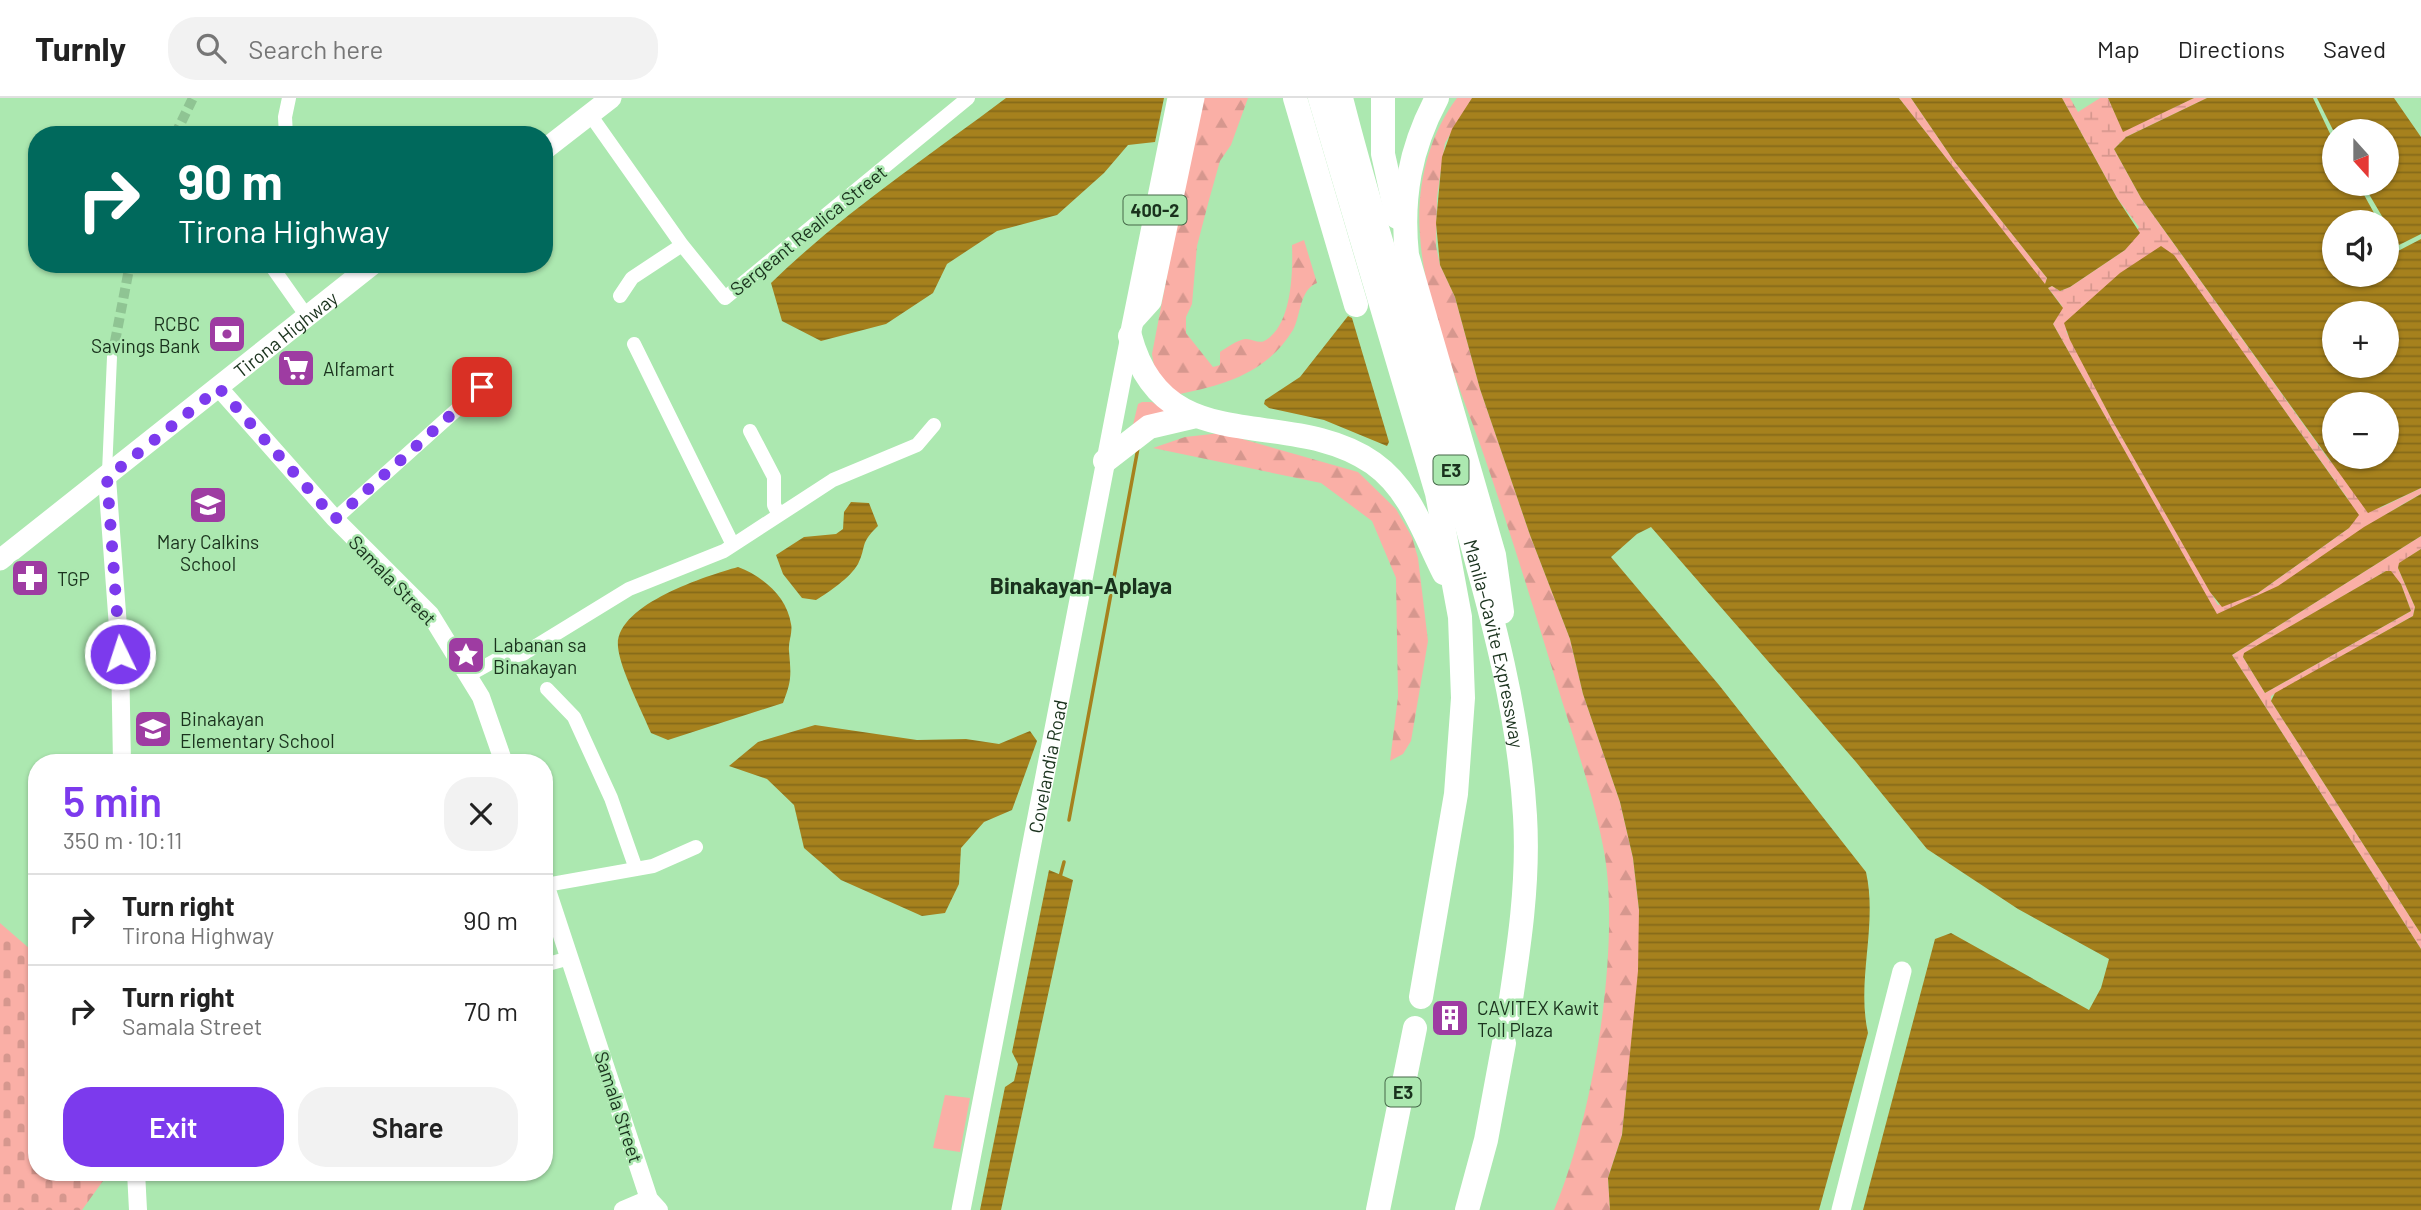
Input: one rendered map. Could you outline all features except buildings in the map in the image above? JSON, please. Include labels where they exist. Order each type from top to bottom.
[{"type":"highway","points":[[1294,98],[1376,294]]},
{"type":"highway","name":"E3","points":[[1320,98],[1376,294]]},
{"type":"highway","name":"E3","points":[[1341,98],[1376,294]]},
{"type":"highway","points":[[1383,98],[1383,154],[1407,255],[1494,555],[1502,599],[1502,655]]},
{"type":"highway","points":[[1407,255],[1404,219],[1407,178],[1418,140],[1437,98]]},
{"type":"highway","name":"Manila–Cavite Expressway","points":[[1376,294],[1437,493],[1458,600],[1463,675],[1459,758],[1444,873],[1421,997]]},
{"type":"highway","name":"Manila–Cavite Expressway","points":[[1376,294],[1445,451],[1502,655],[1517,732],[1526,842],[1522,920],[1509,1012]]},
{"type":"highway","points":[[1132,329],[1149,382],[1166,400],[1196,416],[1327,443],[1373,463],[1398,488],[1413,509],[1458,600]]},
{"type":"highway","points":[[1105,461],[1149,428],[1196,416]]},
{"type":"highway","name":"E3","points":[[1378,1210],[1415,1028]]},
{"type":"highway","points":[[1467,1210],[1486,1140],[1504,1042]]},
{"type":"main road","name":"Covelandia Road","points":[[961,1210],[1035,839],[1105,461],[1178,98]]},
{"type":"main road","name":"Covelandia Road","points":[[1132,329],[1152,302],[1195,98]]},
{"type":"main road","points":[[553,142],[595,106]]},
{"type":"main road","name":"Tirona Highway","points":[[0,560],[107,478],[361,273]]},
{"type":"main road","points":[[1841,1210],[1902,971]]},
{"type":"street","points":[[286,126],[289,98]]},
{"type":"street","name":"Sergeant Realica Street","points":[[595,106],[682,245],[720,294],[727,298],[968,98]]},
{"type":"street","points":[[620,296],[632,278],[682,245]]},
{"type":"street","points":[[276,273],[306,315]]},
{"type":"street","points":[[634,344],[733,545]]},
{"type":"street","points":[[111,357],[107,478],[120,654],[122,754]]},
{"type":"street","points":[[335,519],[482,387]]},
{"type":"street","name":"Samala Street","points":[[219,388],[335,519],[429,614],[481,697],[501,754]]},
{"type":"street","points":[[469,675],[496,660],[523,654],[629,589],[733,545],[852,470],[917,445],[933,425]]},
{"type":"street","points":[[750,430],[774,477],[774,505],[779,515]]},
{"type":"street","points":[[547,689],[574,717],[611,798],[636,869]]},
{"type":"street","points":[[553,882],[653,866],[696,847]]},
{"type":"street","name":"Samala Street","points":[[553,907],[655,1206]]},
{"type":"street","points":[[553,963],[570,958]]},
{"type":"street","points":[[136,1181],[138,1210]]},
{"type":"street","points":[[623,1210],[655,1206]]},
{"type":"green space","points":[[1201,98],[1248,98],[1231,145],[1220,161],[1209,200],[1197,246],[1192,304],[1186,317],[1186,333],[1213,367],[1220,365],[1220,352],[1235,342],[1245,339],[1261,342],[1266,340],[1275,332],[1286,310],[1291,282],[1292,245],[1304,240],[1317,283],[1307,291],[1293,330],[1282,345],[1256,368],[1226,382],[1174,395],[1154,366],[1152,354]]},
{"type":"green space","points":[[1457,98],[1472,98],[1445,143],[1437,197],[1436,246],[1440,265],[1455,297],[1480,389],[1530,535],[1570,639],[1583,694],[1620,802],[1633,858],[1639,910],[1639,971],[1622,1135],[1608,1178],[1610,1210],[1554,1210],[1580,1131],[1599,1036],[1609,940],[1609,896],[1605,857],[1586,778],[1513,541],[1443,342],[1423,261],[1419,217],[1422,181],[1438,129]]},
{"type":"green space","points":[[1899,98],[1911,98],[1954,161],[2047,278],[2045,285]]},
{"type":"green space","points":[[2062,98],[2070,98],[2078,112],[2100,98],[2108,98],[2123,131],[2194,98],[2207,98],[2126,137],[2114,149],[2141,198],[2322,450],[2322,463],[2244,354],[2066,331],[2112,420],[2218,605],[2258,593],[2349,528],[2348,499],[2326,469],[2339,469],[2380,508],[2421,488],[2421,494],[2296,576],[2244,605],[2217,615],[2053,324],[2062,306],[2048,288],[2052,286],[2060,291],[2070,287],[2125,250],[2139,227],[2117,198]]},
{"type":"green space","points":[[1152,402],[1167,412],[1131,433],[1138,404]]},
{"type":"green space","points":[[1221,433],[1358,472],[1396,509],[1412,537],[1418,558],[1428,641],[1411,741],[1403,754],[1390,761],[1398,697],[1396,578],[1372,521],[1321,483],[1153,448],[1185,437]]},
{"type":"green space","points":[[2421,536],[2421,549],[2400,563],[2398,568],[2415,607],[2413,616],[2271,696],[2271,701],[2421,934],[2421,949],[2232,655]],"holes":[[[2386,571],[2401,584],[2411,611],[2265,693],[2243,657],[2245,653]]]},
{"type":"green space","points":[[0,923],[28,947],[28,1181],[103,1181],[82,1210],[0,1210]]},
{"type":"green space","points":[[945,1095],[970,1098],[960,1152],[933,1148]]},
{"type":"shaded area","points":[[1006,98],[1164,98],[1155,142],[1128,145],[1104,173],[1057,215],[997,231],[947,264],[933,293],[886,324],[821,341],[782,321],[771,283],[798,257],[856,210]]},
{"type":"shaded area","points":[[1472,98],[1899,98],[2045,284],[2047,278],[1954,161],[1911,98],[2062,98],[2117,198],[2140,233],[2125,250],[2070,287],[2060,291],[2052,286],[2048,288],[2063,308],[2053,324],[2217,614],[2278,586],[2364,527],[2421,494],[2421,536],[2232,655],[2421,949],[2421,1210],[1863,1210],[1935,939],[1951,933],[2089,1010],[2101,988],[2109,959],[2018,909],[1927,849],[1856,762],[1651,527],[1637,534],[1611,557],[1719,685],[1866,872],[1870,912],[1864,993],[1868,1033],[1819,1210],[1610,1210],[1608,1178],[1622,1135],[1638,971],[1639,910],[1633,858],[1620,802],[1583,694],[1570,639],[1530,535],[1480,389],[1455,297],[1440,265],[1436,223],[1442,157],[1452,129]]},
{"type":"shaded area","points":[[2108,98],[2194,98],[2123,132]]},
{"type":"shaded area","points":[[2207,98],[2313,98],[2323,119],[2322,196],[2365,196],[2372,210],[2322,210],[2322,287],[2399,287],[2399,250],[2421,239],[2421,488],[2368,513],[2336,469],[2399,469],[2399,392],[2322,392],[2322,449],[2141,198],[2114,149],[2126,137]]},
{"type":"shaded area","points":[[2317,98],[2394,98],[2421,137],[2421,234],[2399,245],[2399,210],[2378,210],[2370,196],[2399,196],[2399,119],[2328,119]]},
{"type":"shaded area","points":[[2161,246],[2174,255],[2322,463],[2322,469],[2326,469],[2359,515],[2349,528],[2258,593],[2222,607],[2210,592],[2112,420],[2070,340],[2064,323],[2120,273]]},
{"type":"shaded area","points":[[1348,316],[1352,318],[1389,442],[1387,446],[1324,420],[1269,408],[1264,404],[1265,400],[1300,377]]},
{"type":"shaded area","points":[[851,502],[869,503],[878,526],[866,541],[858,564],[845,579],[816,600],[802,598],[783,574],[776,555],[804,537],[836,534],[843,529],[844,512]]},
{"type":"shaded area","points":[[2421,549],[2421,934],[2271,701],[2275,693],[2413,616],[2415,607],[2398,568],[2399,563]]},
{"type":"shaded area","points":[[738,567],[772,588],[789,614],[790,677],[783,703],[668,740],[651,733],[623,667],[618,647],[621,632],[631,618],[664,595],[705,577]]},
{"type":"shaded area","points":[[2386,571],[2391,571],[2401,584],[2411,611],[2265,693],[2243,657],[2244,653]]},
{"type":"shaded area","points":[[815,725],[917,740],[966,739],[999,744],[1030,731],[1037,741],[1012,810],[984,822],[961,848],[959,884],[945,913],[922,916],[841,880],[804,848],[794,805],[767,779],[729,766],[758,742]]},
{"type":"shaded area","points":[[1049,870],[1073,880],[1001,1210],[980,1210],[1005,1087],[1014,1081],[1018,1064],[1012,1052]]},
{"type":"waterway","points":[[1069,820],[1138,448]]},
{"type":"waterway","points":[[1060,877],[1064,862]]},
{"type":"tunnel","points":[[179,126],[193,98]]},
{"type":"tunnel","points":[[112,357],[128,273]]},
{"type":"place","name":"RCBC Savings Bank","points":[[227,334]]},
{"type":"place","name":"Alfamart","points":[[296,368]]},
{"type":"place","name":"Mary Calkins School","points":[[208,505]]},
{"type":"place","name":"TGP","points":[[30,578]]},
{"type":"place","name":"Labanan sa Binakayan","points":[[466,655]]},
{"type":"place","name":"Binakayan Elementary School","points":[[153,729]]},
{"type":"place","name":"CAVITEX Kawit Toll Plaza","points":[[1450,1018]]},
{"type":"district","name":"Binakayan-Aplaya","points":[[1081,585]]},
{"type":"route","points":[[120,654],[107,478],[219,388],[335,519],[482,387]]}]
